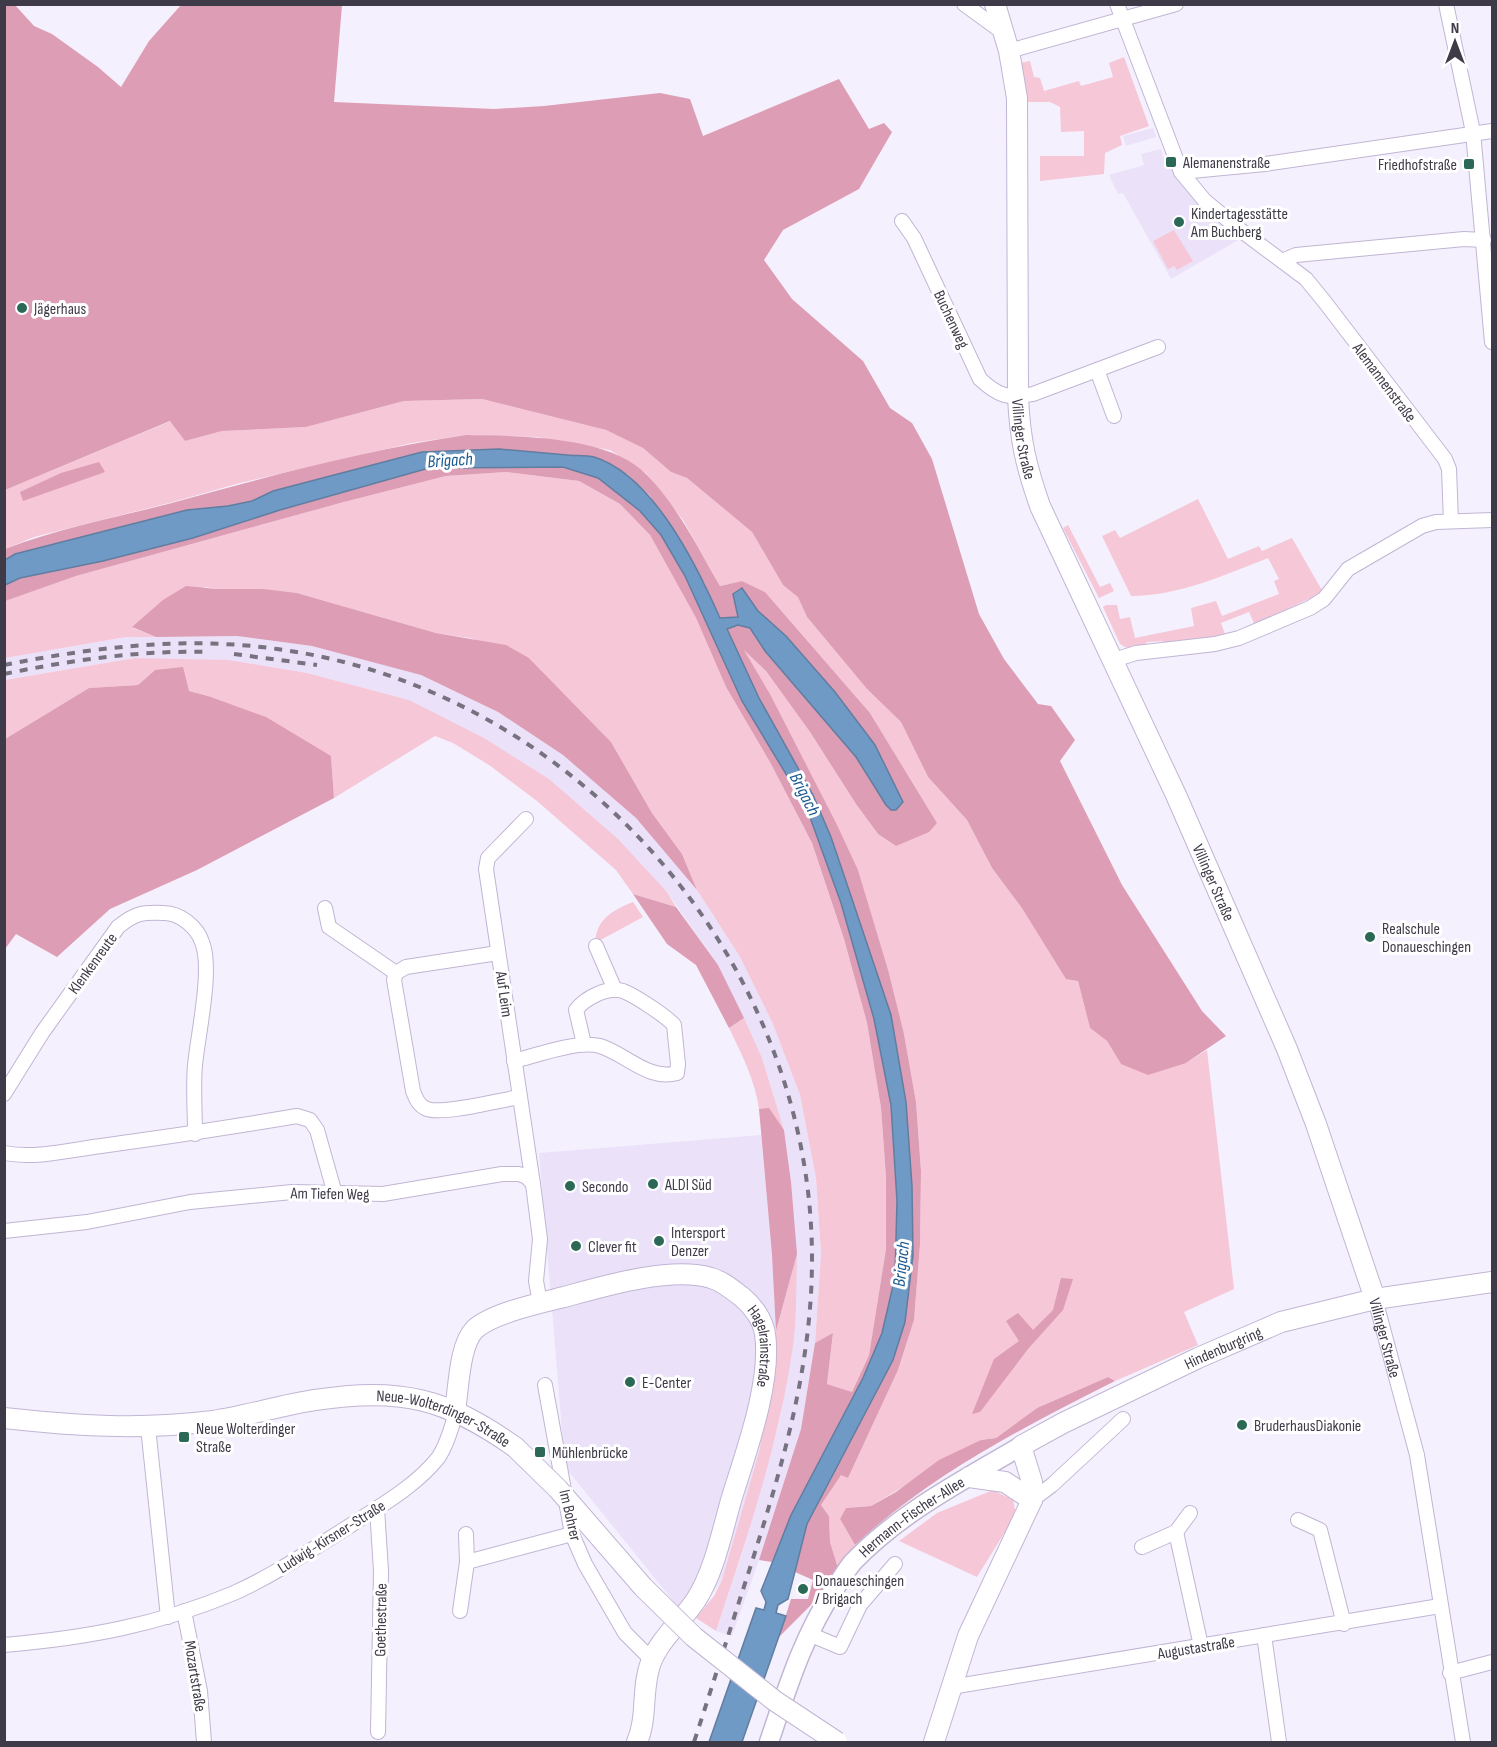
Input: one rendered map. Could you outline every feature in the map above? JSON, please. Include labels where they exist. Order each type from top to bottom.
[{"type":"main road","name":"Villinger Straße","points":[[995,4],[1009,51],[1017,98],[1018,397],[1020,430],[1026,466],[1040,506],[1176,795],[1287,1049],[1316,1124],[1375,1299]]},
{"type":"main road","name":"Hagelrainstraße","points":[[456,1412],[464,1348],[475,1329],[490,1320],[540,1303],[633,1279],[692,1275],[712,1278],[732,1289],[753,1306],[765,1332],[767,1356],[763,1390],[715,1557],[696,1599],[652,1660],[648,1671],[643,1721],[637,1743]]},
{"type":"main road","name":"Hindenburgring","points":[[1021,1446],[1198,1358],[1281,1322],[1375,1299],[1492,1282]]},
{"type":"main road","name":"Neue-Wolterdinger-Straße","points":[[4,1418],[83,1426],[147,1427],[214,1421],[315,1400],[368,1394],[413,1397],[433,1402],[490,1430],[516,1448],[558,1489],[643,1587],[694,1637],[775,1701],[837,1743]]},
{"type":"main road","points":[[934,1743],[969,1636],[1032,1500],[1032,1482],[1021,1446]]},
{"type":"main road","points":[[969,1477],[1005,1482],[1032,1500]]},
{"type":"street","points":[[964,4],[997,28],[1003,27]]},
{"type":"street","name":"Alemannenstraße","points":[[1117,4],[1182,172],[1205,201],[1312,286],[1445,459],[1449,469],[1451,521]]},
{"type":"street","points":[[1009,51],[1176,4]]},
{"type":"street","points":[[1446,4],[1473,132],[1492,342]]},
{"type":"street","points":[[1182,172],[1350,153],[1473,132],[1492,131]]},
{"type":"street","name":"Buchenweg","points":[[902,221],[914,238],[980,379],[1001,395],[1018,397]]},
{"type":"street","points":[[1282,261],[1296,255],[1464,239],[1484,240]]},
{"type":"street","points":[[1018,397],[1033,394],[1158,347]]},
{"type":"street","points":[[1097,370],[1114,416]]},
{"type":"street","points":[[1114,660],[1136,653],[1215,644],[1239,638],[1310,608],[1324,599],[1348,569],[1422,526],[1436,522],[1492,520]]},
{"type":"street","name":"Auf Leim","points":[[526,819],[488,858],[486,869],[533,1184]]},
{"type":"street","points":[[325,908],[329,927],[396,974]]},
{"type":"street","name":"Klenkenreute","points":[[4,1094],[42,1033],[118,927],[130,917],[143,912],[169,913],[187,921],[202,941],[207,967],[195,1067],[195,1134]]},
{"type":"street","points":[[596,946],[615,990]]},
{"type":"street","points":[[498,953],[406,967],[396,974],[394,980],[413,1091],[420,1104],[426,1108],[444,1111],[520,1097]]},
{"type":"street","points":[[514,1061],[584,1044],[600,1046],[636,1066],[667,1075],[676,1073],[678,1064],[674,1025],[624,991],[606,991],[580,1005],[576,1010],[584,1044]]},
{"type":"street","points":[[4,1153],[45,1154],[195,1134],[297,1116],[310,1120],[317,1130],[335,1194]]},
{"type":"street","name":"Am Tiefen Weg","points":[[4,1231],[87,1222],[190,1202],[292,1192],[382,1194],[502,1174],[519,1174],[527,1177],[533,1184]]},
{"type":"street","points":[[533,1184],[540,1239],[536,1281],[540,1303]]},
{"type":"street","name":"Villinger Straße","points":[[1375,1299],[1417,1455],[1463,1743]]},
{"type":"street","name":"Im Bohrer","points":[[545,1385],[572,1534],[585,1564],[626,1634],[652,1660]]},
{"type":"street","name":"Ludwig-Kirsner-Straße","points":[[4,1645],[64,1640],[120,1630],[168,1617],[234,1592],[290,1564],[408,1486],[438,1457],[446,1443],[456,1412]]},
{"type":"street","points":[[1032,1500],[1052,1485],[1123,1419]]},
{"type":"street","points":[[147,1427],[168,1617]]},
{"type":"street","name":"Hermann-Fischer-Allee","points":[[769,1743],[797,1658],[827,1600],[852,1563],[890,1528],[929,1500],[1021,1446]]},
{"type":"street","name":"Goethestraße","points":[[377,1508],[381,1571],[378,1732]]},
{"type":"street","points":[[1142,1547],[1176,1532],[1190,1513]]},
{"type":"street","points":[[1299,1520],[1320,1530],[1344,1624]]},
{"type":"street","points":[[1176,1532],[1201,1646]]},
{"type":"street","points":[[460,1611],[467,1562],[466,1534]]},
{"type":"street","points":[[467,1562],[572,1534]]},
{"type":"street","points":[[809,1634],[840,1647],[860,1605],[895,1564]]},
{"type":"street","name":"Augustastraße","points":[[951,1687],[1264,1635],[1344,1624],[1440,1606]]},
{"type":"street","name":"Mozartstraße","points":[[184,1611],[200,1691],[204,1743]]},
{"type":"street","points":[[1264,1635],[1279,1743]]},
{"type":"street","points":[[1450,1672],[1492,1662]]},
{"type":"shaded area","points":[[5,5],[15,5],[34,26],[52,34],[98,67],[121,87],[149,41],[181,5],[342,5],[334,102],[494,109],[544,106],[660,93],[690,99],[703,136],[839,79],[869,129],[884,123],[892,132],[859,189],[783,230],[764,260],[792,299],[863,361],[890,408],[912,423],[932,459],[979,614],[1004,659],[1038,704],[1051,706],[1075,740],[1060,761],[1122,885],[1202,1011],[1226,1036],[1186,1063],[1148,1075],[1121,1064],[1107,1041],[1090,1028],[1078,981],[1066,979],[1022,908],[992,868],[967,820],[928,777],[901,722],[867,689],[807,617],[798,597],[783,585],[752,532],[687,478],[671,472],[643,448],[606,430],[482,399],[404,401],[306,427],[222,431],[185,441],[170,421],[5,490]]},
{"type":"shaded area","points":[[1124,57],[1149,126],[1120,136],[1122,145],[1105,153],[1104,174],[1040,181],[1040,156],[1084,156],[1084,131],[1061,132],[1060,107],[1050,102],[1028,102],[1020,63],[1030,61],[1034,77],[1040,78],[1044,91],[1079,81],[1081,86],[1113,77],[1109,63]]},
{"type":"shaded area","points":[[1153,128],[1156,137],[1126,146],[1123,136]]},
{"type":"shaded area","name":"Kindertagesstätte Am Buchberg","points":[[1161,149],[1164,159],[1171,157],[1190,194],[1240,239],[1171,279],[1123,193],[1118,194],[1109,175],[1144,165],[1141,154]]},
{"type":"shaded area","points":[[1174,230],[1193,261],[1177,270],[1174,266],[1168,269],[1153,241]]},
{"type":"shaded area","points":[[482,399],[606,430],[643,448],[671,472],[687,478],[752,532],[783,585],[798,596],[807,617],[867,689],[901,722],[928,777],[967,820],[992,868],[1078,981],[1090,1028],[1107,1041],[1121,1064],[1186,1063],[1207,1050],[1234,1289],[1184,1312],[1198,1345],[1115,1381],[1108,1377],[1037,1408],[996,1438],[981,1440],[871,1506],[846,1508],[840,1519],[855,1545],[838,1568],[830,1542],[829,1516],[821,1505],[841,1474],[848,1478],[898,1370],[914,1320],[920,1245],[921,1171],[916,1102],[904,1034],[858,870],[770,694],[742,647],[766,671],[878,834],[896,846],[937,823],[870,713],[765,592],[742,581],[720,586],[683,520],[646,473],[610,450],[537,437],[466,435],[412,443],[240,483],[34,537],[5,549],[5,490],[171,421],[185,441],[222,431],[306,427],[404,401]]},
{"type":"shaded area","points":[[466,435],[561,440],[586,445],[610,452],[630,462],[647,475],[678,514],[720,586],[742,581],[765,592],[870,713],[937,823],[929,832],[896,846],[878,834],[766,671],[744,650],[770,694],[858,870],[888,970],[904,1034],[916,1102],[921,1171],[920,1245],[914,1320],[898,1370],[848,1478],[841,1475],[821,1505],[829,1516],[830,1542],[838,1568],[810,1606],[779,1637],[791,1599],[808,1599],[813,1580],[795,1572],[807,1524],[893,1360],[913,1255],[912,1186],[906,1102],[853,902],[831,837],[813,795],[759,698],[727,629],[737,624],[750,628],[765,651],[856,757],[886,805],[786,636],[758,611],[742,589],[738,617],[721,619],[705,584],[682,545],[650,496],[627,474],[499,449],[273,491],[252,501],[15,554],[5,560],[5,549],[65,530],[316,465],[391,448]]},
{"type":"shaded area","points":[[99,462],[105,472],[23,501],[20,492],[61,473]]},
{"type":"shaded area","points":[[563,467],[598,478],[640,511],[661,535],[685,576],[742,701],[807,809],[841,903],[874,1019],[891,1105],[897,1201],[895,1277],[882,1333],[863,1378],[791,1515],[772,1562],[759,1560],[801,1429],[815,1343],[833,1333],[827,1384],[852,1392],[869,1355],[886,1249],[886,1177],[881,1108],[867,1023],[844,939],[812,843],[771,764],[726,687],[696,618],[650,535],[620,504],[579,481],[506,472],[446,476],[76,576],[5,601],[5,585],[20,578],[103,561],[193,538],[280,510],[429,468]]},
{"type":"shaded area","points":[[506,472],[579,481],[620,504],[650,535],[696,618],[726,687],[771,764],[812,843],[844,939],[867,1023],[881,1108],[886,1177],[886,1249],[869,1355],[852,1392],[827,1384],[833,1334],[815,1343],[821,1254],[816,1178],[800,1095],[773,1024],[740,957],[697,890],[682,854],[652,813],[611,742],[529,658],[470,638],[436,633],[297,593],[205,587],[133,628],[156,637],[126,637],[5,658],[4,601],[6,600],[76,576],[344,502],[446,476]]},
{"type":"shaded area","points":[[1198,499],[1228,559],[1259,546],[1262,551],[1292,538],[1323,592],[1255,625],[1249,612],[1221,623],[1226,637],[1167,647],[1163,641],[1147,642],[1142,648],[1127,648],[1120,644],[1103,607],[1106,605],[1117,605],[1120,619],[1130,617],[1135,638],[1194,626],[1191,608],[1216,601],[1222,616],[1279,594],[1274,581],[1279,579],[1268,558],[1184,588],[1131,596],[1102,536],[1115,530],[1120,538]]},
{"type":"shaded area","points":[[1068,525],[1100,587],[1110,583],[1114,591],[1099,598],[1063,528]]},
{"type":"shaded area","points":[[186,586],[263,589],[297,593],[436,633],[506,645],[529,658],[611,742],[652,813],[682,854],[697,890],[636,818],[563,755],[498,712],[421,675],[312,646],[237,636],[156,637],[132,627],[163,600]]},
{"type":"shaded area","points":[[237,636],[312,646],[373,660],[421,675],[498,712],[563,755],[636,818],[697,890],[740,957],[773,1024],[800,1095],[816,1178],[821,1254],[815,1343],[801,1429],[769,1532],[732,1636],[716,1631],[742,1554],[779,1423],[793,1345],[791,1182],[784,1130],[762,1058],[718,965],[667,892],[409,700],[307,673],[135,658],[5,680],[5,658],[126,637]]},
{"type":"shaded area","points":[[135,658],[228,660],[307,673],[409,700],[484,738],[549,779],[618,839],[667,892],[676,907],[633,894],[616,870],[537,801],[489,765],[453,743],[435,736],[334,798],[331,756],[208,696],[189,691],[155,670],[138,685],[89,688],[5,739],[5,680]]},
{"type":"shaded area","points":[[183,667],[189,691],[266,717],[331,756],[334,798],[197,870],[110,909],[57,957],[16,934],[5,949],[5,739],[89,688],[138,685],[155,670]]},
{"type":"shaded area","points":[[633,894],[676,907],[718,965],[744,1018],[729,1028],[696,965],[667,944]]},
{"type":"shaded area","points":[[633,902],[643,917],[595,943],[599,928],[607,916]]},
{"type":"shaded area","points":[[744,1018],[762,1058],[784,1130],[769,1109],[759,1109],[751,1078],[729,1028]]},
{"type":"shaded area","points":[[769,1108],[784,1130],[797,1254],[776,1331],[772,1255],[759,1109]]},
{"type":"shaded area","points":[[761,1135],[776,1302],[776,1366],[759,1452],[722,1580],[713,1592],[678,1607],[565,1467],[539,1153]]},
{"type":"shaded area","points":[[797,1254],[796,1312],[787,1383],[771,1455],[716,1631],[696,1618],[714,1596],[722,1580],[759,1452],[776,1366],[776,1331]]},
{"type":"shaded area","points":[[1061,1278],[1073,1279],[1063,1310],[1028,1349],[980,1412],[972,1414],[994,1359],[1019,1341],[1006,1321],[1018,1313],[1033,1330],[1053,1310]]},
{"type":"shaded area","points":[[1108,1377],[1115,1381],[1047,1416],[946,1474],[914,1496],[855,1545],[840,1519],[846,1508],[871,1506],[896,1492],[939,1460],[981,1440],[996,1438],[1037,1408]]},
{"type":"shaded area","points":[[993,1490],[1013,1500],[1016,1514],[977,1577],[899,1541],[937,1513]]},
{"type":"water","name":"Brigach","points":[[499,449],[594,457],[615,467],[635,482],[654,502],[686,549],[720,618],[738,617],[733,594],[742,588],[758,611],[786,636],[835,692],[875,745],[903,802],[896,810],[891,810],[886,805],[856,757],[765,651],[750,628],[738,625],[727,629],[759,698],[813,795],[831,837],[891,1015],[906,1102],[912,1186],[913,1255],[905,1322],[893,1360],[807,1524],[788,1599],[778,1605],[776,1613],[786,1616],[742,1742],[709,1742],[756,1608],[764,1610],[766,1602],[761,1591],[791,1515],[863,1378],[882,1333],[895,1277],[897,1201],[891,1105],[874,1019],[841,903],[807,809],[742,701],[685,576],[661,535],[640,511],[598,478],[563,467],[429,468],[280,510],[193,538],[103,561],[20,578],[5,585],[5,560],[15,554],[187,510],[252,501],[273,491],[422,452]]},
{"type":"railway","points":[[4,665],[72,653],[140,645],[209,643],[277,649],[386,674],[486,719],[577,780],[656,856],[721,945],[770,1043],[801,1148],[812,1259],[811,1299],[801,1378],[784,1454],[694,1742]]},
{"type":"railway","points":[[4,674],[107,657],[210,652]]},
{"type":"railway","points":[[234,654],[317,665]]},
{"type":"place","name":"Alemanenstraße","points":[[1171,162]]},
{"type":"place","name":"Friedhofstraße","points":[[1469,164]]},
{"type":"place","name":"Kindertagesstätte Am Buchberg","points":[[1179,222]]},
{"type":"place","name":"Jägerhaus","points":[[22,308]]},
{"type":"place","name":"Realschule Donaueschingen","points":[[1370,937]]},
{"type":"place","name":"ALDI Süd","points":[[653,1184]]},
{"type":"place","name":"Secondo","points":[[570,1186]]},
{"type":"place","name":"Intersport Denzer","points":[[659,1241]]},
{"type":"place","name":"Clever fit","points":[[576,1246]]},
{"type":"place","name":"E-Center","points":[[630,1382]]},
{"type":"place","name":"BruderhausDiakonie","points":[[1242,1425]]},
{"type":"place","name":"Neue Wolterdinger Straße","points":[[184,1437]]},
{"type":"place","name":"Mühlenbrücke","points":[[540,1452]]},
{"type":"place","name":"Donaueschingen / Brigach","points":[[803,1589]]}]
